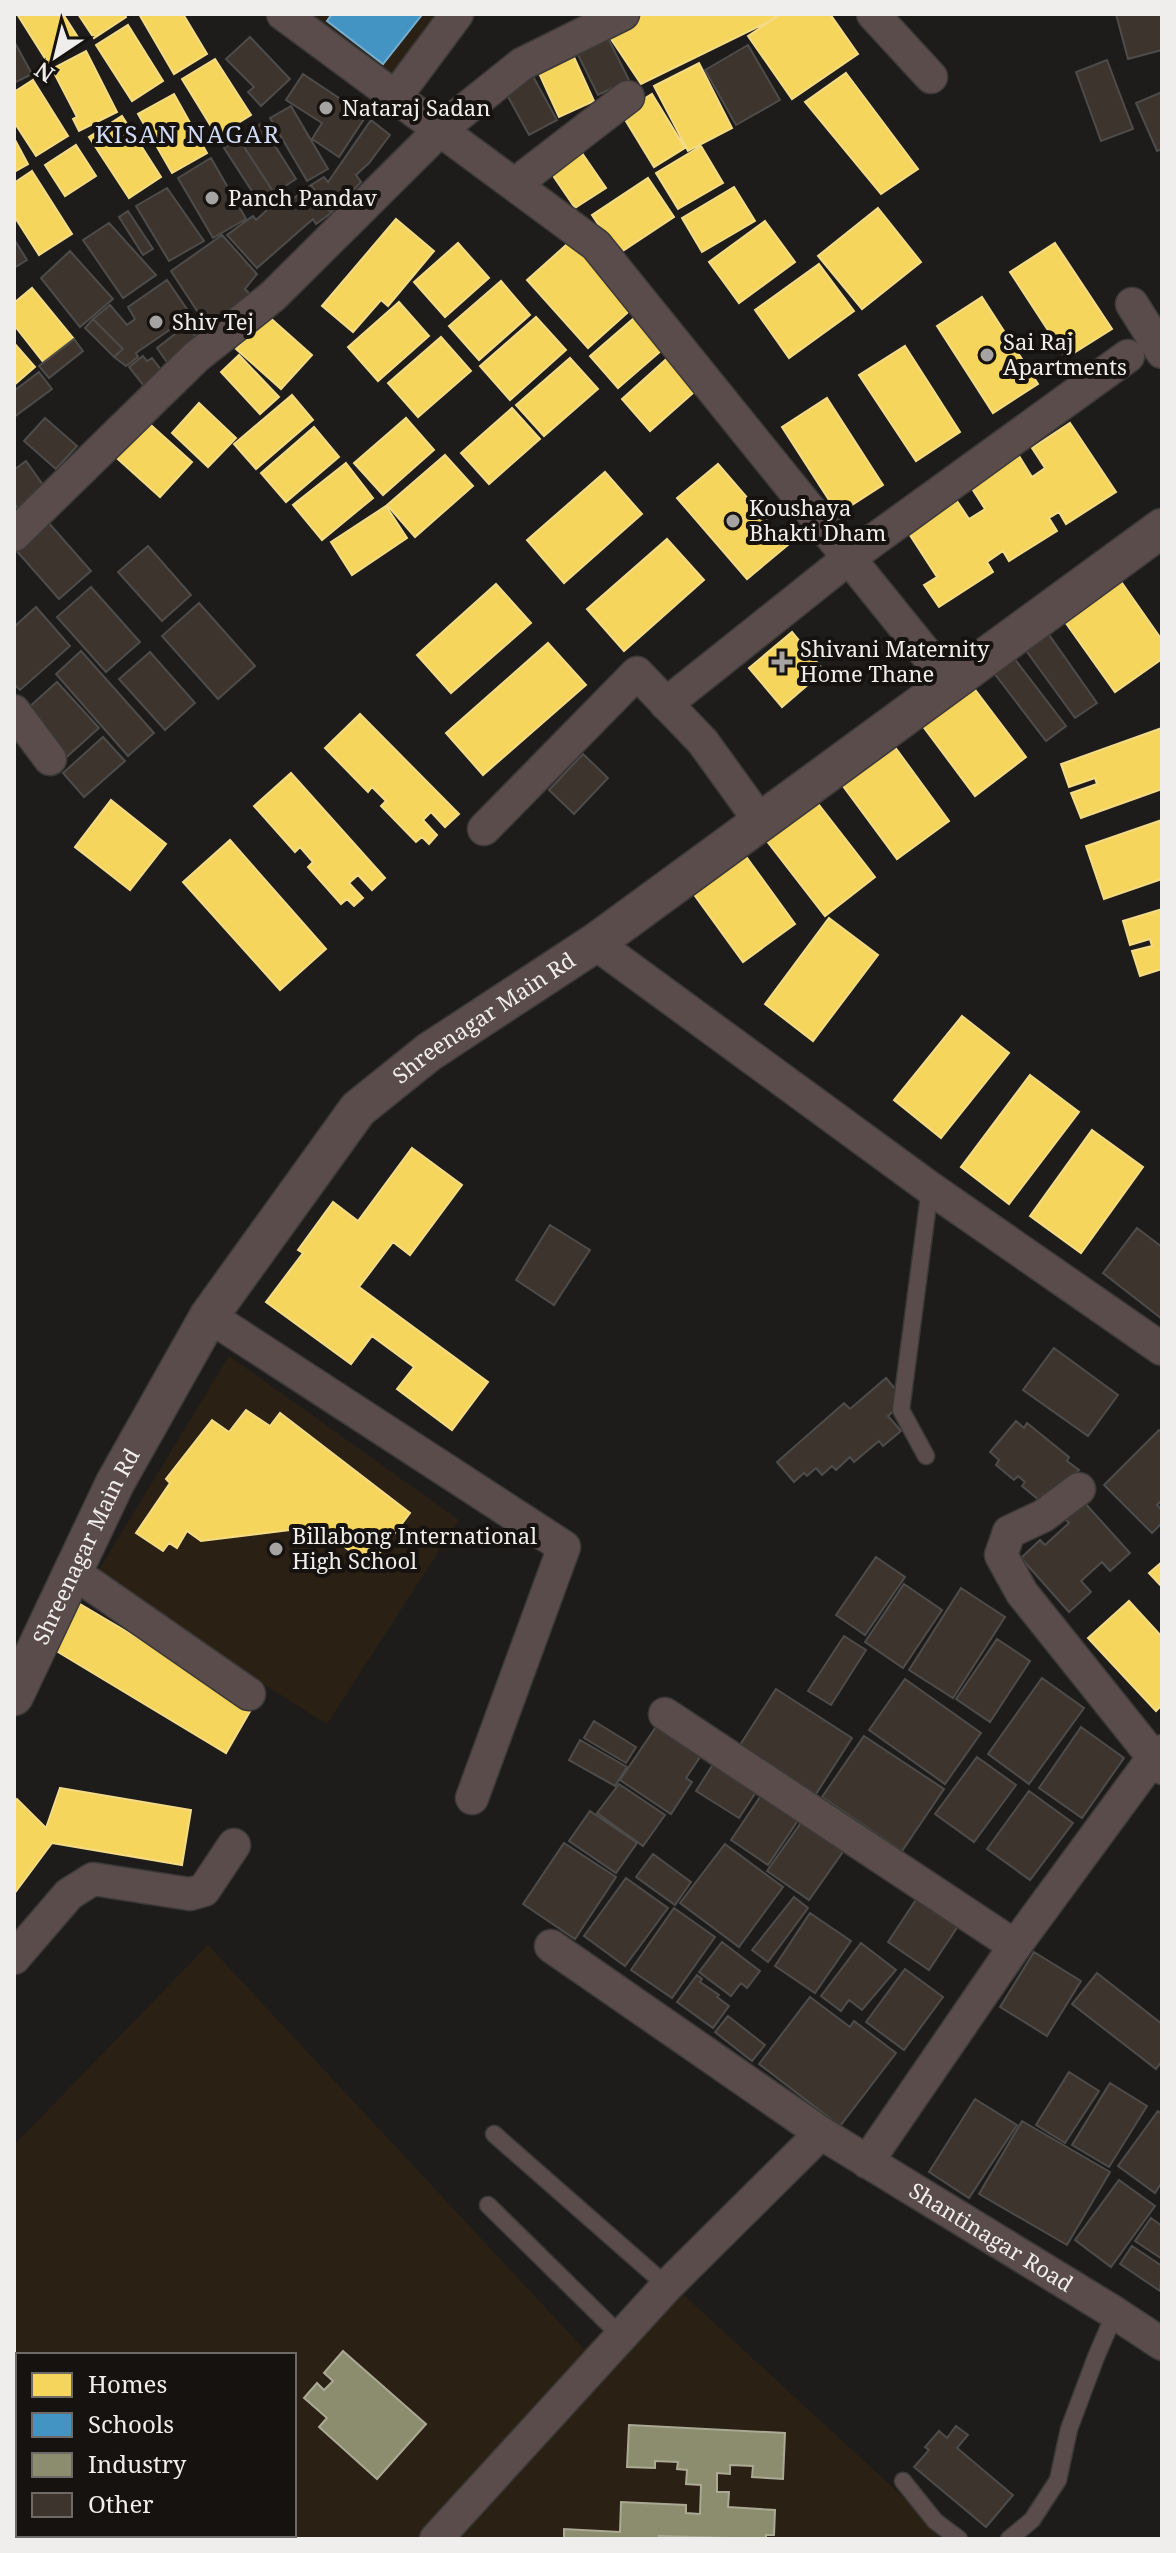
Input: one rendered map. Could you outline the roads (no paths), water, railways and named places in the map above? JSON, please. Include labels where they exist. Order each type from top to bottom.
[{"type":"street","points":[[283,14],[596,245],[949,682]]},
{"type":"street","points":[[396,96],[457,14]]},
{"type":"street","points":[[14,535],[196,357],[273,296],[441,129],[522,64],[623,14]]},
{"type":"street","points":[[873,14],[931,77]]},
{"type":"street","points":[[515,184],[628,97]]},
{"type":"street","points":[[1132,304],[1162,352]]},
{"type":"street","points":[[666,704],[849,558],[1128,356]]},
{"type":"street","name":"Shreenagar Main Rd","points":[[14,1696],[115,1483],[209,1316],[358,1109],[429,1052],[595,943],[1162,528]]},
{"type":"street","points":[[484,829],[637,673],[703,742],[760,821]]},
{"type":"street","points":[[14,711],[50,759]]},
{"type":"street","points":[[595,943],[930,1188],[1162,1349]]},
{"type":"street","points":[[209,1316],[564,1547],[472,1798]]},
{"type":"street","points":[[867,2162],[1015,1946],[1159,1759],[1022,1593],[1001,1555],[1009,1532],[1043,1516],[1079,1489]]},
{"type":"street","points":[[73,1572],[249,1694]]},
{"type":"street","points":[[665,1714],[1015,1946]]},
{"type":"street","points":[[14,1958],[69,1894],[93,1879],[190,1894],[204,1890],[234,1845]]},
{"type":"street","name":"Shantinagar Road","points":[[551,1946],[821,2133],[1162,2344]]},
{"type":"street","points":[[436,2539],[667,2286],[821,2133]]},
{"type":"lane","points":[[926,1456],[901,1410],[930,1188]]},
{"type":"lane","points":[[494,2134],[667,2286]]},
{"type":"lane","points":[[488,2205],[622,2337]]},
{"type":"lane","points":[[1009,2539],[1032,2520],[1058,2480],[1069,2429],[1115,2313]]},
{"type":"lane","points":[[903,2481],[935,2521],[959,2539]]},
{"type":"place","name":"Nataraj Sadan","points":[[326,108]]},
{"type":"place","name":"Panch Pandav","points":[[212,198]]},
{"type":"place","name":"Shiv Tej","points":[[156,322]]},
{"type":"place","name":"Sai Raj Apartments","points":[[987,355]]},
{"type":"place","name":"Koushaya Bhakti Dham","points":[[733,521]]},
{"type":"place","name":"Shivani Maternity Home Thane","points":[[782,662]]},
{"type":"place","name":"Billabong International High School","points":[[276,1549]]},
{"type":"district","name":"KISAN NAGAR","points":[[188,135]]}]
